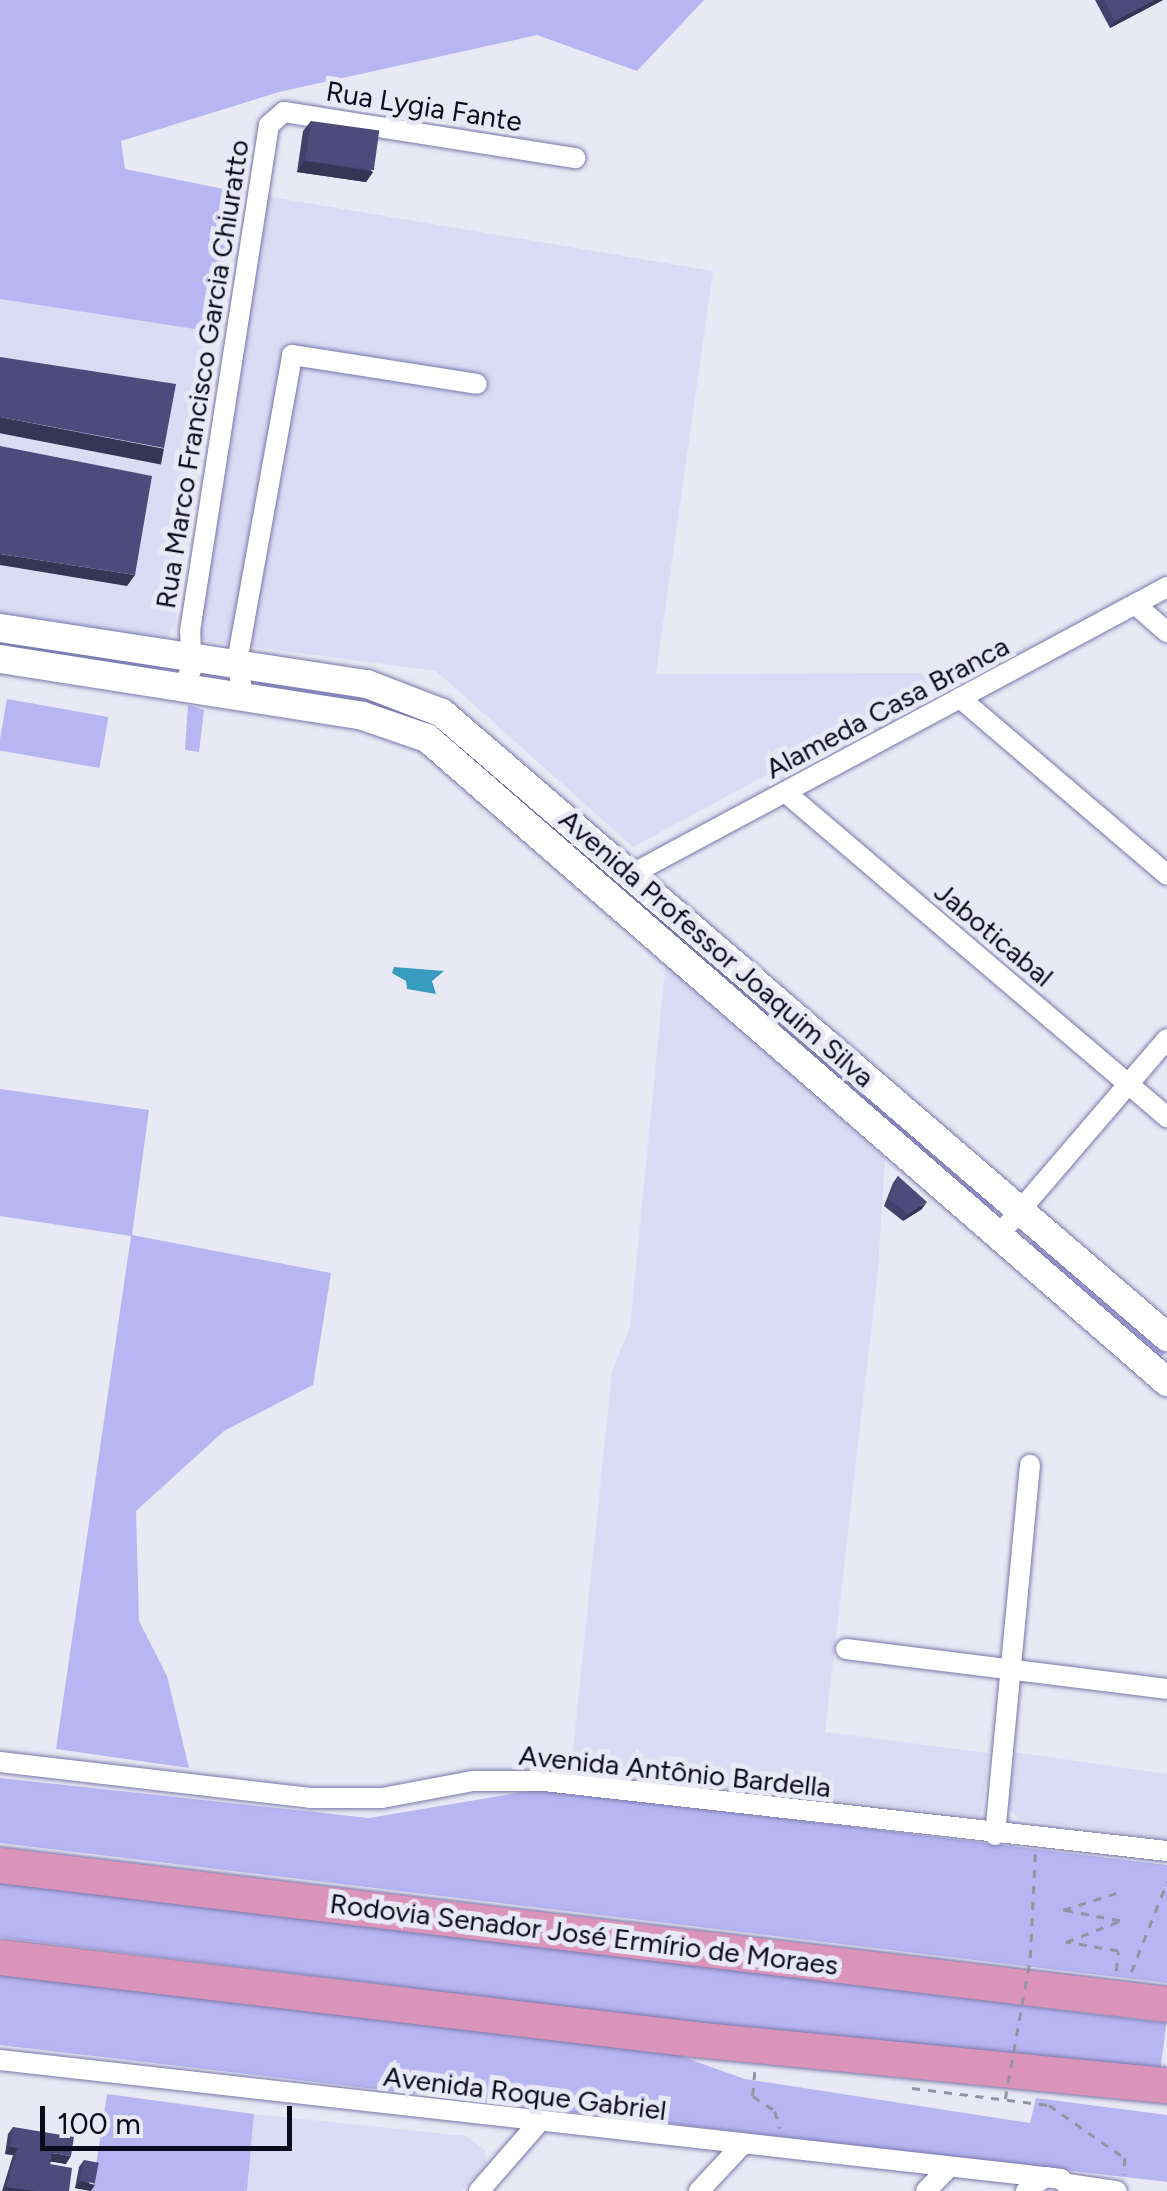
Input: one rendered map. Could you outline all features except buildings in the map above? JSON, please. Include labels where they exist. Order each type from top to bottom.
[{"type":"highway","name":"Rodovia Senador José Ermírio de Moraes","points":[[0,1865],[1167,2004]]},
{"type":"highway","points":[[0,1956],[695,2039],[1075,2073],[1167,2085]]},
{"type":"highway","points":[[1075,2073],[1167,2095]]},
{"type":"main road","points":[[0,628],[184,649],[237,662]]},
{"type":"main road","name":"Avenida Professor Joaquim Silva","points":[[0,659],[392,723],[458,760],[1167,1382]]},
{"type":"main road","name":"Avenida Professor Joaquim Silva","points":[[237,662],[408,695],[476,738],[1167,1337]]},
{"type":"street","name":"Rua Lygia Fante","points":[[268,126],[284,112],[576,158]]},
{"type":"street","name":"Rua Marco Francisco Garcia Chiuratto","points":[[173,685],[184,649],[268,126]]},
{"type":"street","points":[[232,695],[241,684],[237,662],[292,355],[477,384]]},
{"type":"street","name":"Alameda Casa Branca","points":[[632,874],[1167,587]]},
{"type":"street","points":[[1135,604],[1167,632]]},
{"type":"street","points":[[960,698],[1167,875]]},
{"type":"street","name":"Jaboticabal","points":[[785,792],[1167,1117]]},
{"type":"street","points":[[999,1235],[1167,1039]]},
{"type":"street","points":[[995,1835],[1030,1464]]},
{"type":"street","points":[[846,1649],[1167,1689]]},
{"type":"street","name":"Avenida Antônio Bardella","points":[[0,1762],[310,1798],[382,1798],[473,1781],[544,1781],[995,1835],[1167,1851]]},
{"type":"street","name":"Avenida Roque Gabriel","points":[[0,2060],[954,2171],[1045,2177],[1070,2188],[1119,2191]]},
{"type":"street","points":[[479,2191],[540,2121]]},
{"type":"street","points":[[700,2191],[741,2146]]},
{"type":"street","points":[[926,2191],[954,2171],[990,2191]]},
{"type":"street","points":[[1026,2191],[1045,2177]]},
{"type":"path","points":[[1036,1844],[1030,1958],[1005,2098],[1049,2105],[1125,2158],[1119,2191]]},
{"type":"path","points":[[1036,1852],[1050,1854]]},
{"type":"path","points":[[1112,1998],[1133,1970],[1167,1882]]},
{"type":"path","points":[[1112,1998],[1118,1951],[1066,1942],[1120,1921],[1064,1910],[1116,1892]]},
{"type":"path","points":[[768,2072],[753,2072],[752,2091],[781,2120],[779,2150]]},
{"type":"shaded area","points":[[0,0],[704,0],[637,71],[537,35],[279,92],[121,141],[125,169],[238,192],[214,332],[0,299]]},
{"type":"shaded area","points":[[266,196],[713,271],[656,674],[971,673],[946,678],[633,847],[436,671],[200,640],[195,634]]},
{"type":"shaded area","points":[[0,299],[214,332],[175,624],[163,644],[0,615]]},
{"type":"shaded area","points":[[0,635],[162,661],[160,675],[0,650]]},
{"type":"shaded area","points":[[260,675],[425,713],[995,1207],[992,1213],[464,753],[256,688]]},
{"type":"shaded area","points":[[7,699],[108,717],[99,768],[0,751]]},
{"type":"shaded area","points":[[188,705],[204,710],[199,752],[185,750]]},
{"type":"shaded area","points":[[666,960],[885,1158],[878,1270],[825,1732],[989,1753],[981,1817],[571,1769],[612,1371],[630,1327]]},
{"type":"shaded area","points":[[394,967],[444,971],[432,981],[436,994],[407,989],[406,981],[392,973]]},
{"type":"shaded area","points":[[0,1089],[149,1110],[132,1235],[331,1273],[313,1385],[224,1431],[136,1511],[139,1621],[167,1676],[189,1768],[56,1749],[131,1236],[0,1216]]},
{"type":"shaded area","points":[[1037,1236],[1167,1349],[1160,1358],[1030,1244]]},
{"type":"shaded area","points":[[1015,1752],[1167,1774],[1167,1839],[1019,1819],[1008,1807]]},
{"type":"shaded area","points":[[0,1778],[369,1818],[541,1789],[1167,1865],[1167,1983],[0,1843]]},
{"type":"shaded area","points":[[0,1880],[1166,2023],[1159,2080],[0,1937]]},
{"type":"shaded area","points":[[0,1972],[663,2050],[745,2079],[1030,2123],[1036,2098],[1167,2115],[1167,2182],[0,2045]]},
{"type":"shaded area","points":[[107,2094],[254,2114],[247,2191],[92,2191]]},
{"type":"shaded area","points":[[254,2114],[466,2136],[485,2150],[486,2163],[462,2191],[247,2191]]}]
